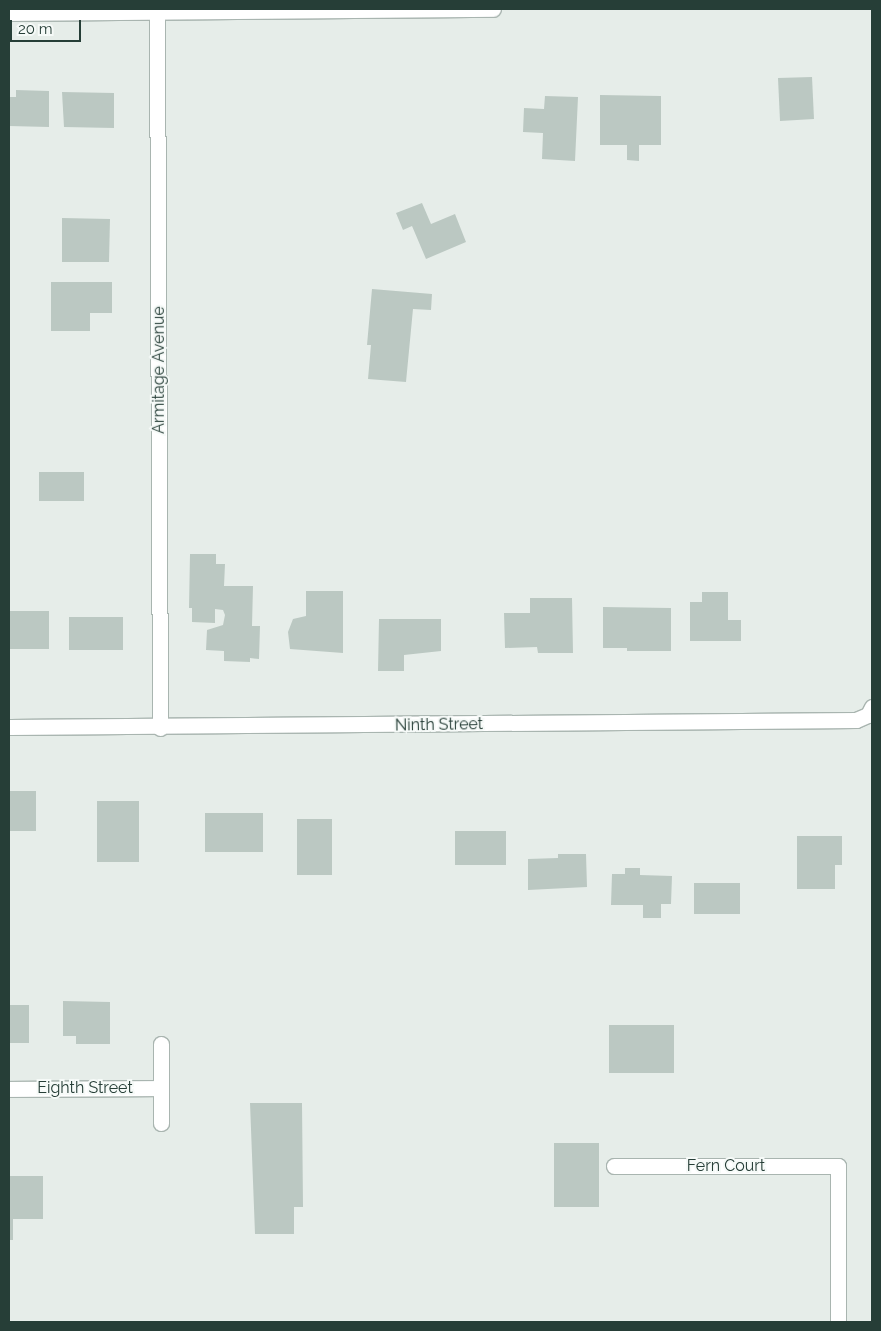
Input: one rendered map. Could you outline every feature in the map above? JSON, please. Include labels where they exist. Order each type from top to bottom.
[{"type":"street","points":[[9,13],[493,9]]},
{"type":"street","name":"Armitage Avenue","points":[[157,13],[160,728]]},
{"type":"street","name":"Ninth Street","points":[[9,727],[160,728],[856,720],[870,711]]},
{"type":"street","points":[[161,1044],[161,1123]]},
{"type":"street","name":"Eighth Street","points":[[9,1089],[161,1088]]},
{"type":"street","name":"Fern Court","points":[[614,1166],[838,1166],[838,1322]]},
{"type":"building","points":[[812,77],[814,119],[780,121],[778,78]]},
{"type":"building","points":[[16,90],[49,91],[49,127],[9,126],[9,97],[16,97]]},
{"type":"building","points":[[62,92],[114,93],[114,128],[64,127]]},
{"type":"building","points":[[600,95],[661,96],[661,145],[639,145],[639,161],[627,160],[627,145],[600,145]]},
{"type":"building","points":[[545,96],[578,97],[575,161],[542,159],[543,133],[523,132],[524,108],[544,109]]},
{"type":"building","points":[[422,203],[431,224],[455,214],[466,242],[426,259],[412,226],[403,230],[396,213]]},
{"type":"building","points":[[62,218],[110,219],[109,262],[62,262]]},
{"type":"building","points":[[51,282],[112,282],[112,313],[90,313],[90,331],[51,331]]},
{"type":"building","points":[[372,289],[432,294],[431,310],[413,309],[406,382],[368,379],[371,345],[367,345]]},
{"type":"building","points":[[39,472],[84,472],[84,501],[39,501]]},
{"type":"building","points":[[190,554],[216,554],[216,564],[225,564],[224,586],[253,586],[252,626],[260,626],[259,659],[250,658],[250,662],[224,661],[224,651],[206,650],[207,630],[223,625],[225,615],[223,610],[215,609],[215,623],[192,622],[192,608],[189,608]]},
{"type":"building","points":[[306,591],[343,591],[343,653],[290,649],[288,632],[293,619],[306,616]]},
{"type":"building","points":[[702,592],[728,592],[728,620],[741,620],[741,641],[690,641],[690,602],[702,602]]},
{"type":"building","points":[[530,598],[572,598],[573,653],[538,653],[537,647],[505,648],[504,613],[530,613]]},
{"type":"building","points":[[603,607],[671,608],[671,651],[627,651],[627,648],[603,648]]},
{"type":"building","points":[[9,611],[49,611],[49,649],[9,649]]},
{"type":"building","points":[[69,617],[123,617],[123,650],[69,650]]},
{"type":"building","points":[[379,619],[441,619],[441,651],[404,655],[404,671],[378,671]]},
{"type":"building","points":[[9,791],[36,791],[36,831],[9,831]]},
{"type":"building","points":[[97,801],[139,801],[139,862],[97,862]]},
{"type":"building","points":[[205,813],[263,813],[263,852],[205,852]]},
{"type":"building","points":[[297,819],[332,819],[332,875],[297,875]]},
{"type":"building","points":[[455,831],[506,831],[506,865],[455,865]]},
{"type":"building","points":[[797,836],[842,836],[842,865],[835,865],[835,889],[797,889]]},
{"type":"building","points":[[558,854],[586,854],[587,887],[528,890],[528,859],[558,858]]},
{"type":"building","points":[[625,868],[640,868],[640,875],[672,876],[671,904],[661,904],[661,918],[643,918],[643,905],[611,905],[612,874],[625,874]]},
{"type":"building","points":[[694,883],[740,883],[740,914],[694,914]]},
{"type":"building","points":[[63,1001],[110,1002],[110,1044],[76,1044],[76,1036],[63,1036]]},
{"type":"building","points":[[9,1005],[29,1005],[29,1043],[9,1043]]},
{"type":"building","points":[[609,1025],[674,1025],[674,1073],[609,1073]]},
{"type":"building","points":[[250,1103],[302,1103],[303,1207],[294,1207],[294,1234],[255,1234]]},
{"type":"building","points":[[554,1143],[599,1143],[599,1207],[554,1207]]},
{"type":"building","points":[[9,1176],[43,1176],[43,1219],[13,1219],[13,1240],[9,1240]]}]
